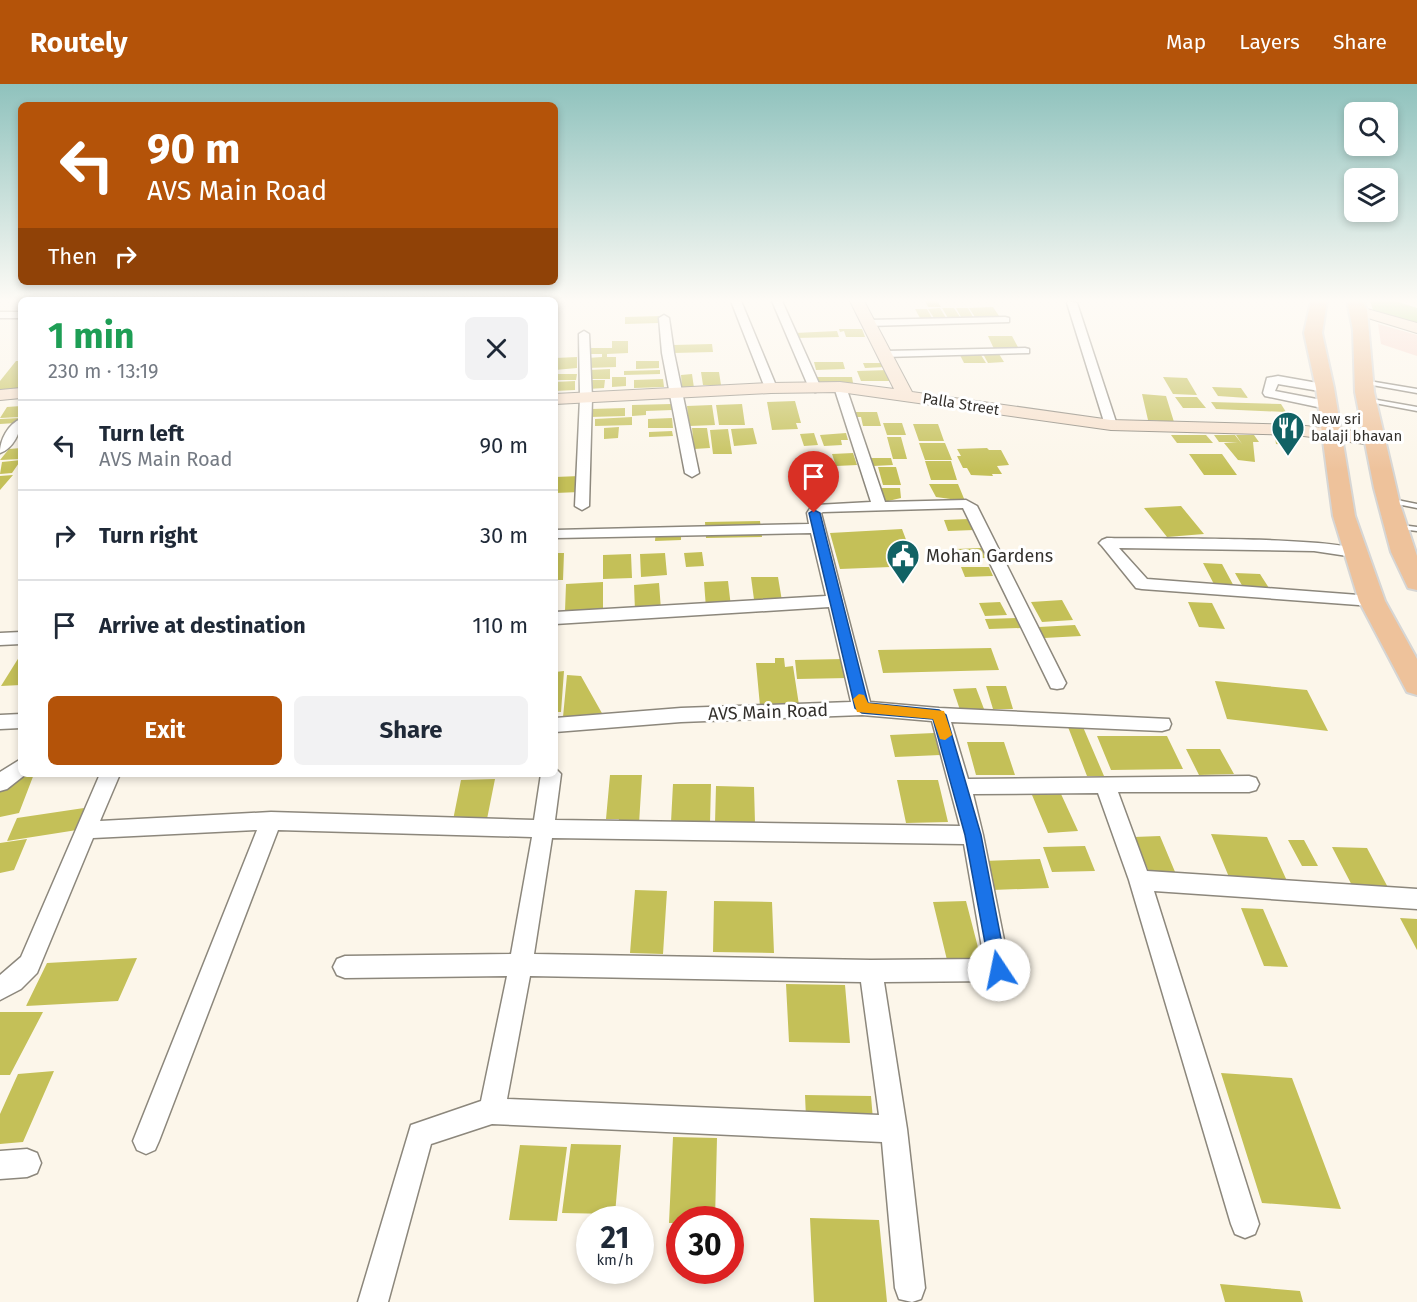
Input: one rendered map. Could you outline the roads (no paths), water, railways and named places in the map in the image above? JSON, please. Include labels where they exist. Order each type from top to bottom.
[{"type":"main road","points":[[1318,358],[1344,516],[1354,552],[1372,601],[1417,684]]},
{"type":"main road","points":[[1361,358],[1373,439],[1388,500],[1406,527],[1409,568],[1417,582]]},
{"type":"street","points":[[582,506],[586,398],[585,358]]},
{"type":"street","points":[[670,358],[692,473]]},
{"type":"street","points":[[759,358],[771,388]]},
{"type":"street","points":[[802,358],[815,388]]},
{"type":"street","points":[[887,358],[905,395]]},
{"type":"street","points":[[1090,358],[1111,425]]},
{"type":"street","points":[[840,387],[879,505]]},
{"type":"street","name":"Palla Street","points":[[558,399],[771,388],[840,387],[1111,425],[1296,430],[1373,439]]},
{"type":"street","points":[[0,394],[18,393]]},
{"type":"street","points":[[0,449],[18,427]]},
{"type":"street","points":[[862,708],[834,601],[816,510],[962,502],[976,507],[1057,683]]},
{"type":"street","points":[[558,534],[818,528]]},
{"type":"street","points":[[1354,552],[1314,546],[1107,543],[1142,584],[1372,601]]},
{"type":"street","points":[[558,618],[834,601]]},
{"type":"street","points":[[0,639],[18,638]]},
{"type":"street","name":"AVS Main Road","points":[[558,731],[681,715],[862,708],[939,715],[1162,724]]},
{"type":"street","points":[[345,967],[521,964],[871,971],[999,970],[973,835],[939,715]]},
{"type":"street","points":[[0,722],[18,721]]},
{"type":"street","points":[[0,783],[18,769]]},
{"type":"street","points":[[0,988],[13,981],[29,965],[109,777]]},
{"type":"street","points":[[492,1111],[532,907],[551,777]]},
{"type":"street","points":[[961,787],[991,784],[1249,784]]},
{"type":"street","points":[[1105,784],[1140,880],[1245,1224]]},
{"type":"street","points":[[87,830],[271,821],[543,829],[973,835]]},
{"type":"street","points":[[146,1141],[271,821]]},
{"type":"street","points":[[1140,880],[1417,899]]},
{"type":"street","points":[[871,971],[894,1129],[910,1288]]},
{"type":"street","points":[[374,1302],[420,1134],[492,1111],[894,1129]]},
{"type":"street","points":[[0,1165],[27,1163]]},
{"type":"lane","points":[[1363,382],[1417,391]]},
{"type":"lane","points":[[1366,400],[1417,409]]},
{"type":"lane","points":[[1388,500],[1417,506]]},
{"type":"place","name":"New sri balaji bhavan","points":[[1288,457]]},
{"type":"place","name":"Mohan Gardens","points":[[903,585]]}]
